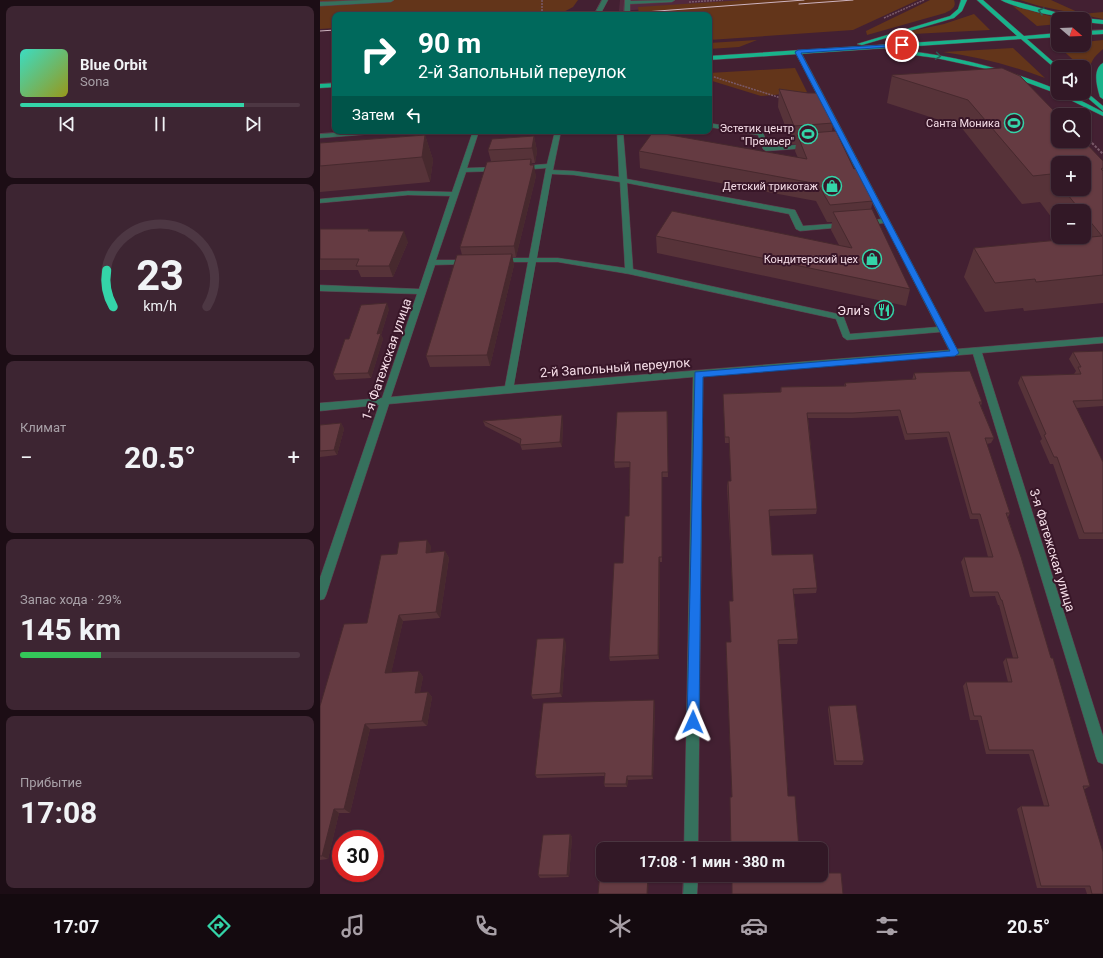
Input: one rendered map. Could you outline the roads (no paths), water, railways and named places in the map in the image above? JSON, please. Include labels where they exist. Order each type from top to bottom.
[{"type":"main road","points":[[843,49],[952,17],[960,10],[964,0]]},
{"type":"main road","points":[[980,0],[1051,63]]},
{"type":"main road","points":[[1004,0],[1051,13]]},
{"type":"main road","points":[[1091,21],[1103,22]]},
{"type":"main road","points":[[1091,33],[1103,32]]},
{"type":"main road","points":[[712,58],[1051,35]]},
{"type":"main road","points":[[843,49],[908,52],[947,58],[1002,70],[1051,89]]},
{"type":"main road","points":[[1103,65],[1099,70],[1099,82],[1103,97]]},
{"type":"main road","points":[[320,86],[332,84]]},
{"type":"main road","points":[[1091,98],[1103,109]]},
{"type":"main road","points":[[1075,100],[1103,114]]},
{"type":"street","points":[[320,4],[391,0]]},
{"type":"street","points":[[598,12],[605,0]]},
{"type":"street","points":[[627,12],[628,1],[672,0]]},
{"type":"street","points":[[798,52],[842,144],[886,221],[955,353]]},
{"type":"street","points":[[712,126],[761,134],[766,149],[814,146]]},
{"type":"street","points":[[320,136],[346,134]]},
{"type":"street","name":"1-я Фатежская улица","points":[[320,595],[475,134]]},
{"type":"street","points":[[509,389],[557,134]]},
{"type":"street","points":[[620,134],[622,180],[630,271]]},
{"type":"street","points":[[464,170],[503,168]]},
{"type":"street","points":[[511,168],[550,169],[622,180],[792,212],[800,229],[886,221]]},
{"type":"street","points":[[320,201],[408,193],[456,194]]},
{"type":"street","points":[[494,261],[533,259],[558,260],[630,271],[840,317],[847,338],[942,329]]},
{"type":"street","points":[[432,263],[479,261]]},
{"type":"street","points":[[320,288],[422,292]]},
{"type":"street","name":"2-й Запольный переулок","points":[[320,407],[509,389],[977,352],[1103,340]]},
{"type":"street","name":"3-я Фатежская улица","points":[[977,352],[1103,757]]},
{"type":"street","points":[[691,842],[698,374]]},
{"type":"street","points":[[690,894],[691,882]]},
{"type":"tram line","points":[[645,12],[804,0]]},
{"type":"tram line","points":[[799,4],[853,0]]},
{"type":"tram line","points":[[320,31],[332,30]]},
{"type":"place","name":"Санта Моника","points":[[1014,123]]},
{"type":"place","name":"Эстетик центр \"Премьер\"","points":[[808,134]]},
{"type":"place","name":"Детский трикотаж","points":[[832,186]]},
{"type":"place","name":"Кондитерский цех","points":[[872,259]]},
{"type":"place","name":"Эли's","points":[[884,310]]}]
